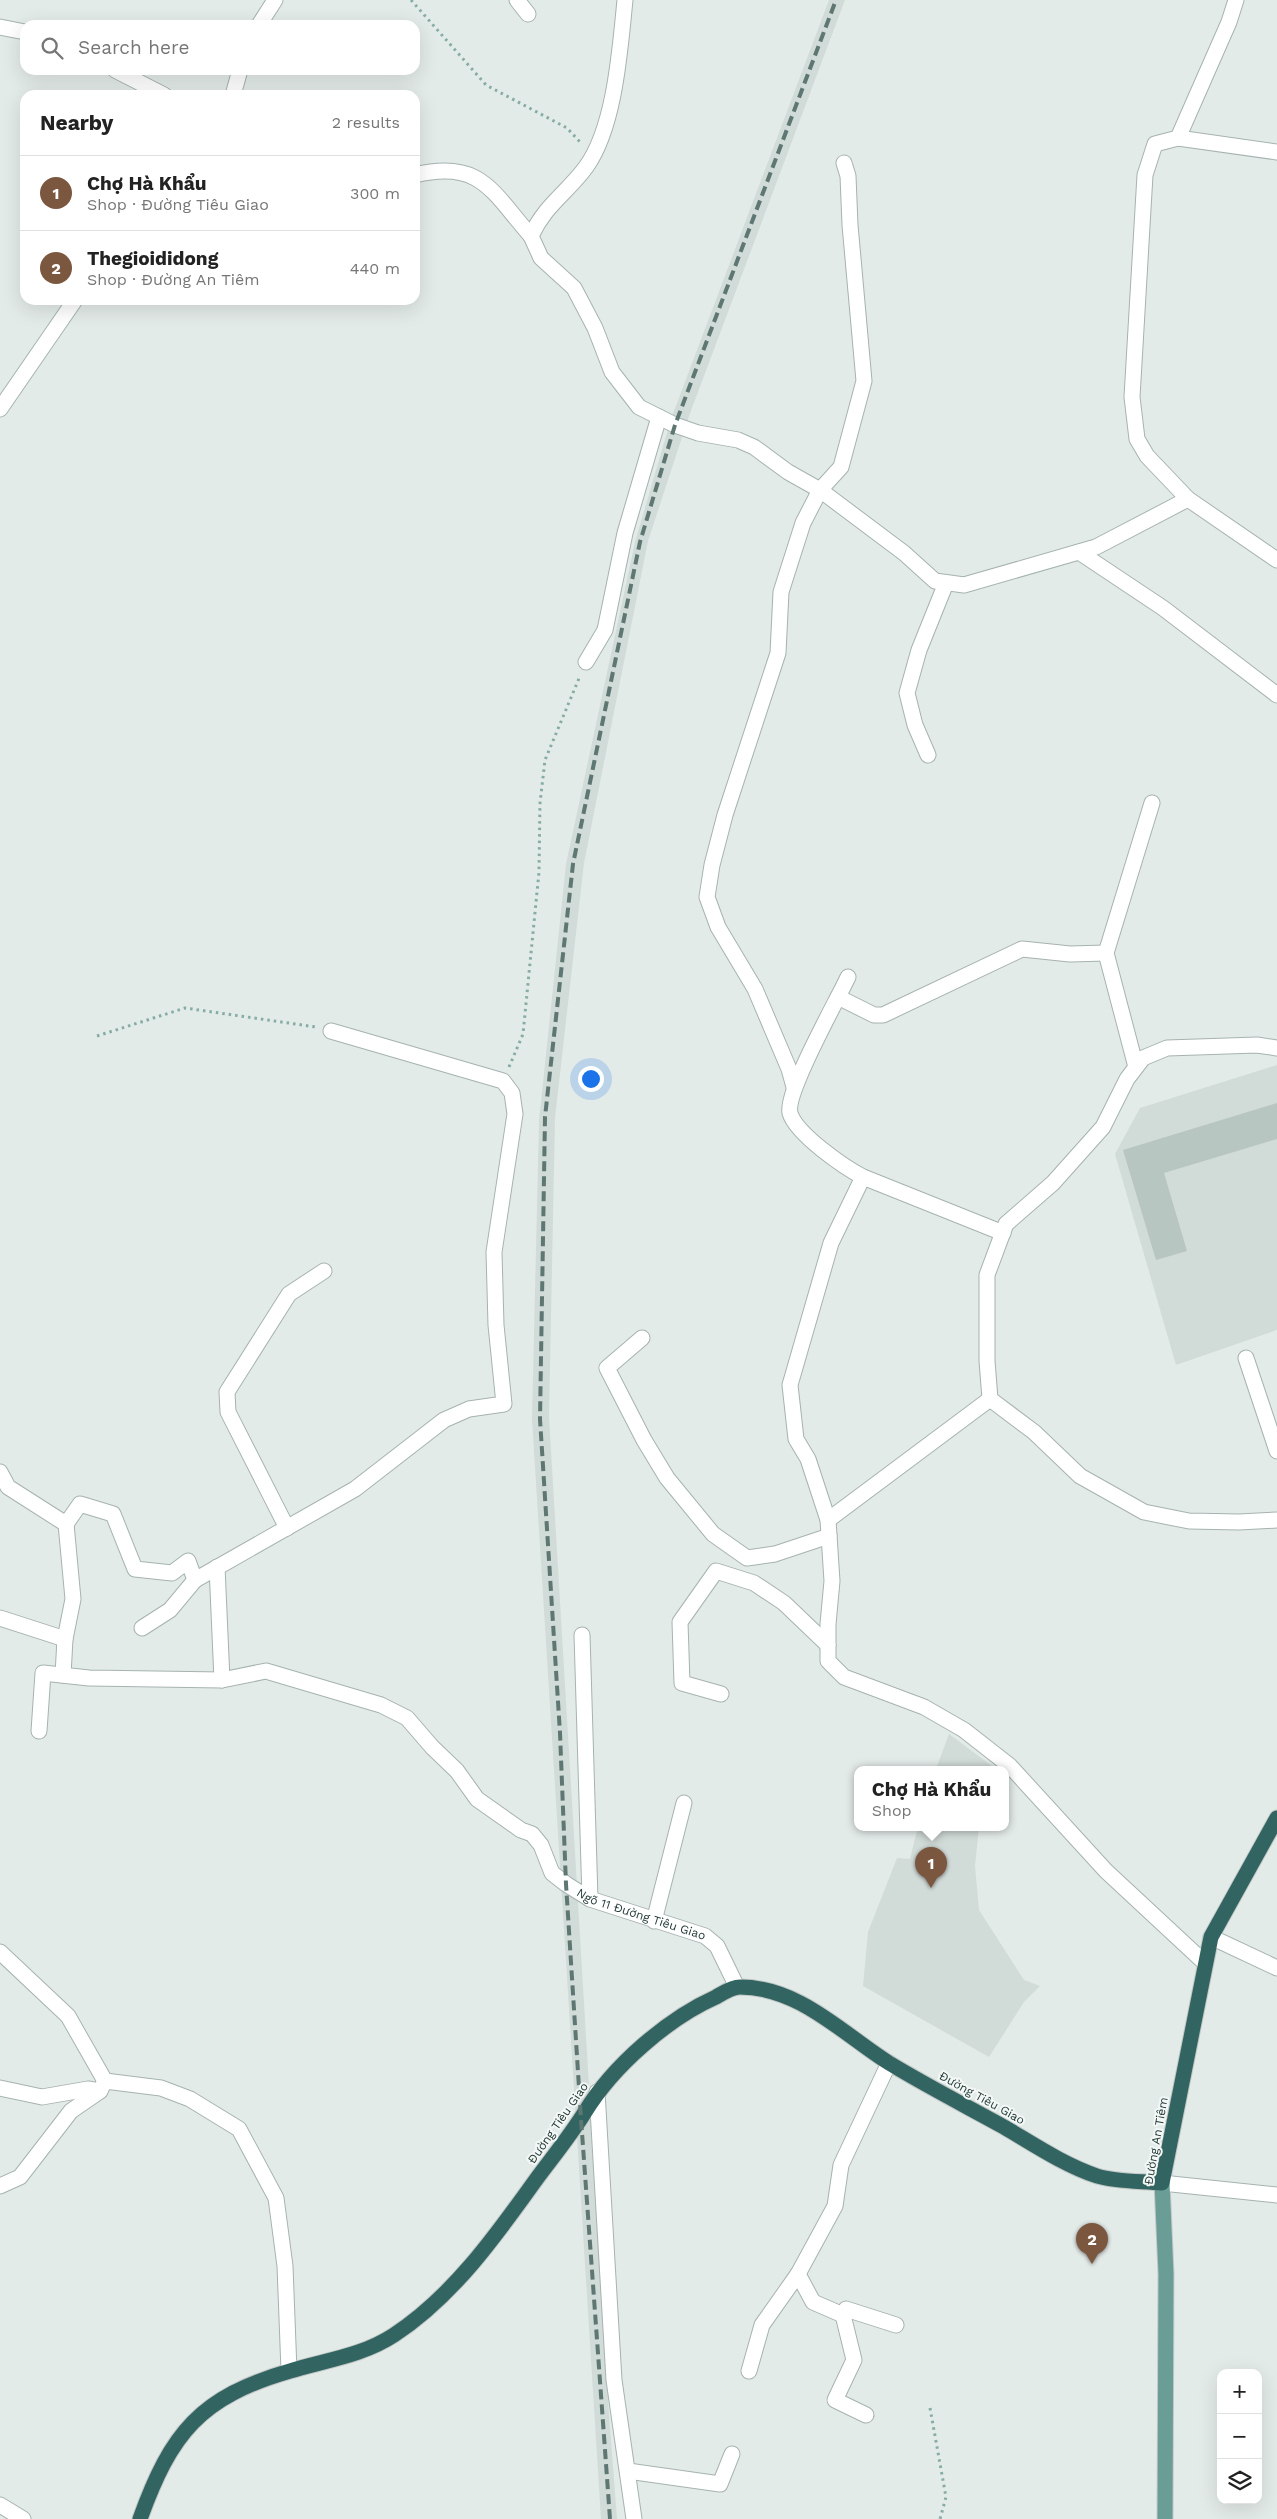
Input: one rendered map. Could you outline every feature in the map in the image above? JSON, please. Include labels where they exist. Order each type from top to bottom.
[{"type":"highway","name":"Đường An Tiêm","points":[[1162,2183],[1211,1937],[1276,1821]]},
{"type":"highway","name":"Đường Tiêu Giao","points":[[140,2519],[151,2487],[171,2447],[197,2416],[233,2392],[289,2371],[337,2360],[367,2350],[390,2338],[412,2323],[448,2291],[504,2224],[581,2119],[597,2092],[656,2033],[693,2007],[737,1986],[780,1994],[807,2006],[889,2063],[1060,2159],[1098,2176],[1162,2183]]},
{"type":"main road","name":"Đường An Tiêm","points":[[1162,2183],[1166,2274],[1165,2519]]},
{"type":"street","points":[[262,20],[275,0]]},
{"type":"street","points":[[517,0],[528,14]]},
{"type":"street","points":[[531,236],[539,218],[586,167],[601,138],[612,102],[625,0]]},
{"type":"street","points":[[1178,138],[1229,22],[1236,0]]},
{"type":"street","points":[[0,26],[20,31]]},
{"type":"street","points":[[125,75],[154,90]]},
{"type":"street","points":[[234,90],[239,75]]},
{"type":"street","points":[[1277,152],[1178,138],[1155,144],[1145,175],[1132,397],[1137,439],[1147,456],[1188,499],[1277,560]]},
{"type":"street","points":[[794,1087],[789,1069],[755,989],[718,926],[707,896],[712,865],[725,816],[778,653],[781,592],[803,523],[820,490],[841,467],[864,381],[850,225],[848,176],[844,163]]},
{"type":"street","points":[[420,174],[451,170],[469,173],[483,182],[531,236],[540,258],[574,288],[595,328],[612,372],[639,407],[698,432],[738,440],[754,447],[788,472],[820,490],[904,553],[935,581],[964,585],[1096,547],[1188,499]]},
{"type":"street","points":[[0,409],[72,305]]},
{"type":"street","points":[[586,662],[605,630],[625,533],[659,417]]},
{"type":"street","points":[[1080,552],[1163,608],[1277,695]]},
{"type":"street","points":[[928,755],[915,726],[907,693],[919,650],[946,582]]},
{"type":"street","points":[[1136,1067],[1106,953],[1152,803]]},
{"type":"street","points":[[838,997],[874,1015],[883,1015],[1022,949],[1070,954],[1106,953]]},
{"type":"street","points":[[848,977],[794,1087],[790,1111],[797,1128],[844,1167],[863,1177],[1002,1233]]},
{"type":"street","points":[[142,1628],[170,1610],[195,1580],[355,1489],[444,1420],[469,1409],[504,1404],[496,1326],[494,1252],[515,1114],[512,1093],[503,1080],[331,1031]]},
{"type":"street","points":[[1277,1048],[1257,1045],[1167,1048],[1143,1058],[1127,1078],[1103,1127],[1053,1183],[1006,1224],[987,1275],[987,1362],[990,1399],[1034,1432],[1080,1476],[1144,1512],[1189,1521],[1239,1522],[1277,1520]]},
{"type":"street","points":[[863,1177],[830,1244],[790,1385],[796,1439],[808,1459],[828,1520],[832,1581],[828,1661],[844,1677],[924,1707],[964,1730],[1010,1766],[1106,1871],[1205,1963]]},
{"type":"street","points":[[287,1528],[228,1412],[227,1392],[289,1294],[324,1271]]},
{"type":"street","points":[[642,1338],[607,1368],[644,1440],[667,1478],[713,1534],[747,1558],[775,1554],[829,1536]]},
{"type":"street","points":[[1246,1358],[1277,1451]]},
{"type":"street","points":[[828,1520],[990,1399]]},
{"type":"street","points":[[0,1472],[8,1487],[66,1524]]},
{"type":"street","points":[[63,1675],[65,1639],[73,1600],[66,1524],[80,1504],[113,1514],[135,1569],[172,1573],[188,1561],[195,1580]]},
{"type":"street","points":[[754,1583],[759,1556]]},
{"type":"street","points":[[39,1731],[43,1673],[89,1678],[222,1680],[217,1567]]},
{"type":"street","points":[[720,1694],[682,1683],[680,1622],[716,1571],[754,1583],[784,1603],[828,1645]]},
{"type":"street","points":[[0,1618],[65,1639]]},
{"type":"street","points":[[582,1636],[590,1899]]},
{"type":"street","name":"Ngõ 11 Đường Tiêu Giao","points":[[222,1680],[266,1671],[381,1705],[406,1718],[457,1771],[477,1799],[522,1830],[532,1834],[542,1845],[552,1873],[590,1899],[705,1936],[717,1946],[737,1986]]},
{"type":"street","points":[[654,1921],[684,1803]]},
{"type":"street","points":[[1211,1937],[1277,1968]]},
{"type":"street","points":[[0,1952],[68,2016],[103,2086]]},
{"type":"street","points":[[748,2371],[762,2325],[798,2274],[835,2206],[841,2165],[889,2063]]},
{"type":"street","points":[[0,2186],[20,2177],[71,2111],[103,2086]]},
{"type":"street","points":[[0,2088],[42,2097],[103,2086],[161,2088],[190,2099],[239,2129],[276,2198],[285,2266],[289,2371]]},
{"type":"street","points":[[597,2092],[614,2380],[634,2519]]},
{"type":"street","name":"Đường Tiêu Giao","points":[[1162,2183],[1277,2195]]},
{"type":"street","points":[[798,2274],[813,2302],[843,2315]]},
{"type":"street","points":[[866,2415],[835,2400],[854,2360],[843,2315],[846,2309],[896,2325]]},
{"type":"street","points":[[628,2471],[720,2484],[732,2454]]},
{"type":"street","points":[[0,2505],[23,2519]]},
{"type":"path","points":[[411,0],[486,85],[567,128],[592,155]]},
{"type":"path","points":[[503,1080],[523,1034],[539,872],[540,803],[545,760],[586,662]]},
{"type":"path","points":[[97,1036],[185,1008],[310,1025],[331,1031]]},
{"type":"path","points":[[930,2408],[946,2496],[940,2519]]},
{"type":"shaded area","points":[[829,0],[845,0],[689,416],[648,541],[584,863],[555,1118],[549,1417],[607,2388],[617,2519],[601,2519],[532,1419],[539,1121],[566,864],[635,542],[671,419]]},
{"type":"shaded area","points":[[1277,1065],[1277,1330],[1176,1365],[1115,1154],[1140,1108]]},
{"type":"shaded area","points":[[949,1734],[992,1766],[937,1766]]},
{"type":"shaded area","points":[[917,1831],[979,1831],[975,1866],[979,1910],[1024,1980],[1040,1986],[1024,2002],[989,2057],[863,1986],[868,1932],[897,1858],[910,1859]]},
{"type":"building","points":[[1277,1103],[1277,1139],[1164,1173],[1187,1251],[1156,1260],[1123,1150]]},
{"type":"railway","points":[[610,2519],[566,1884],[560,1733],[540,1419],[545,1117],[573,864],[640,542],[675,425],[836,0]]},
{"type":"place","name":"Chợ Hà Khẩu","points":[[931,1888]]},
{"type":"place","name":"Thegioididong","points":[[1092,2264]]}]
